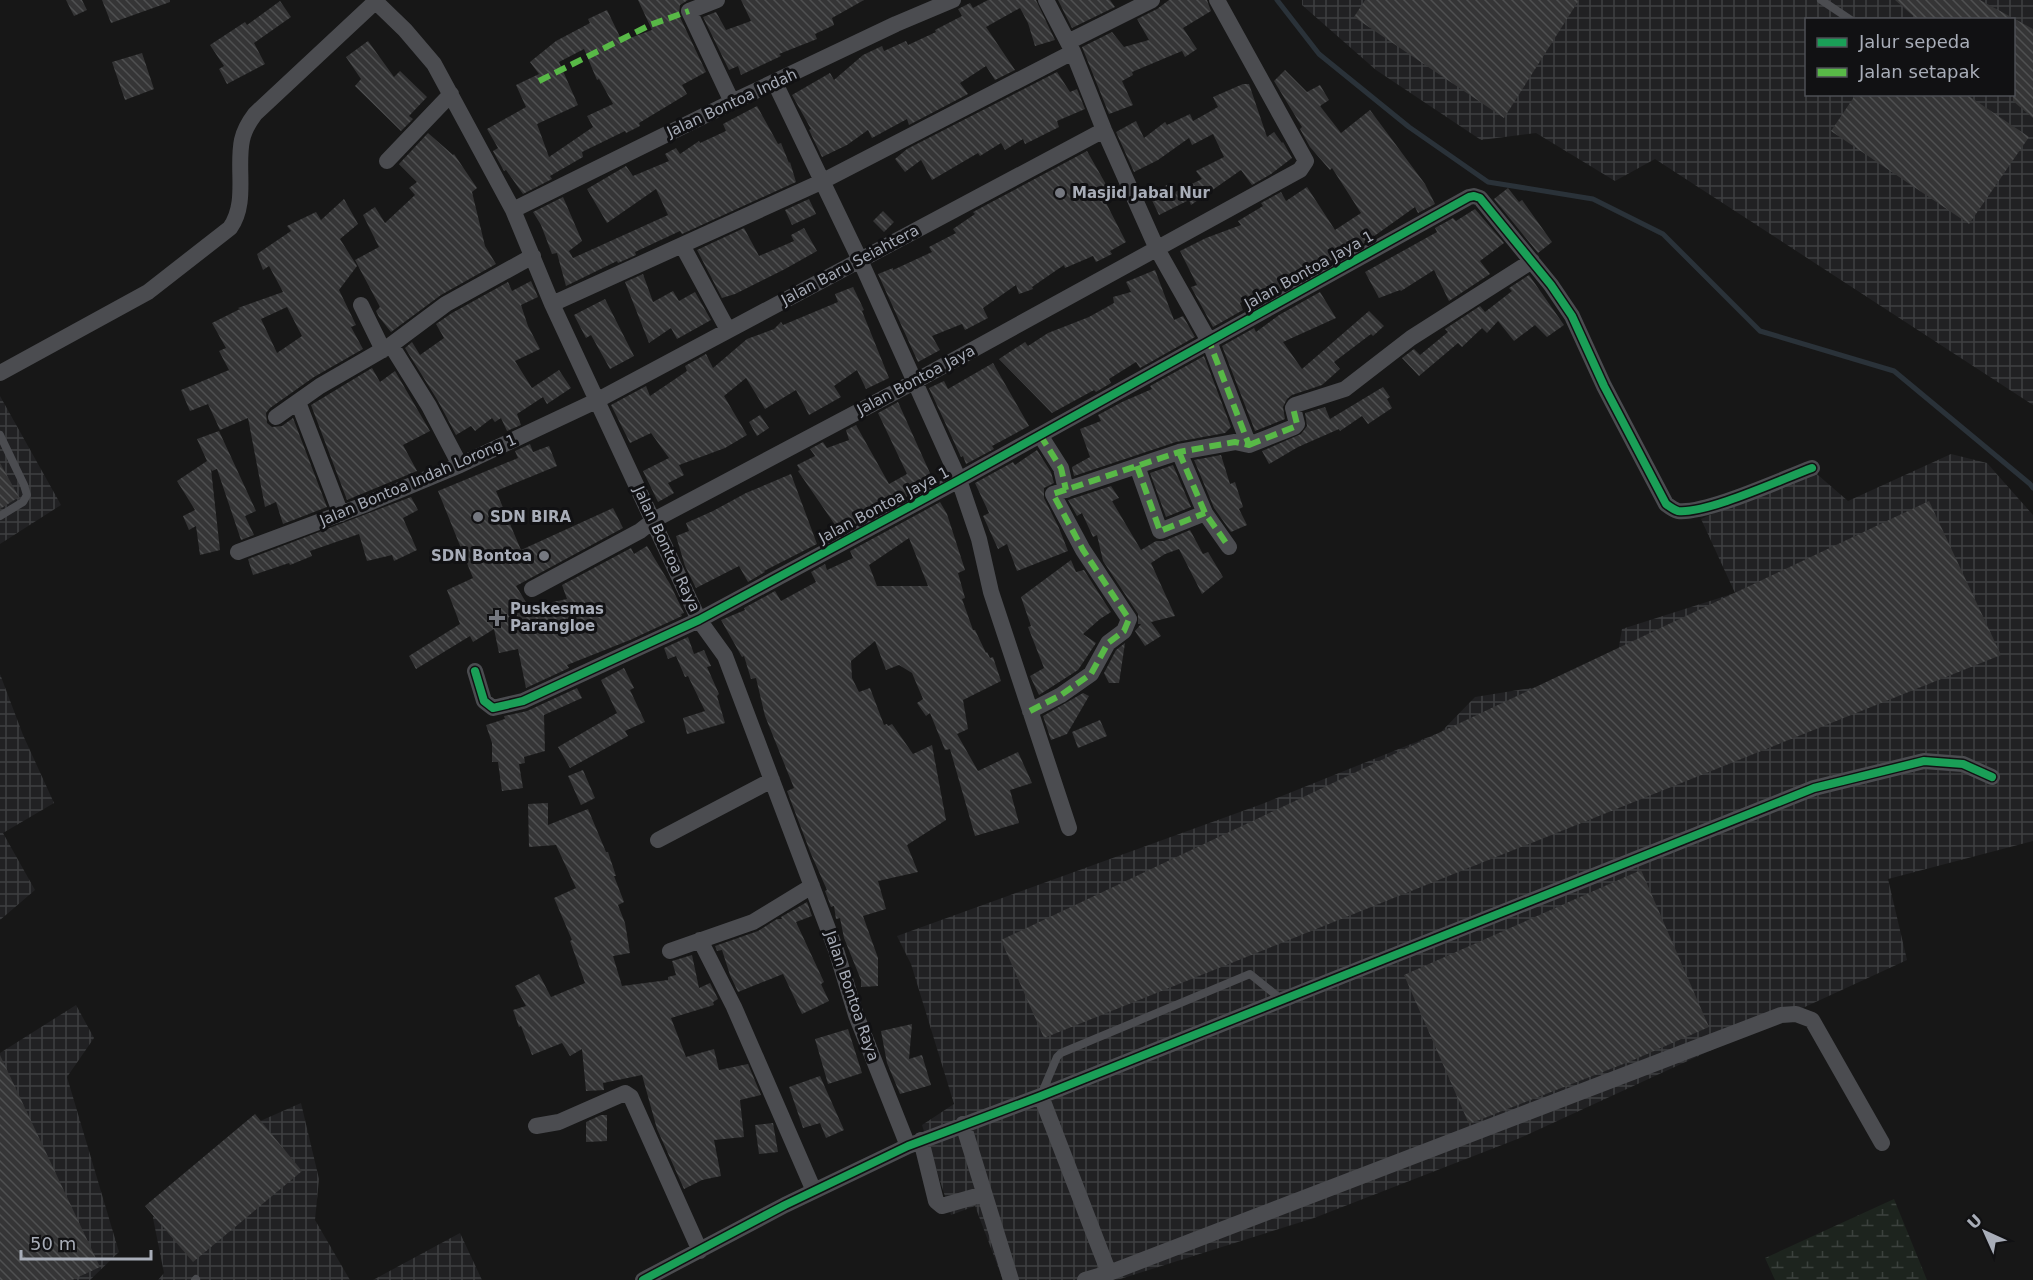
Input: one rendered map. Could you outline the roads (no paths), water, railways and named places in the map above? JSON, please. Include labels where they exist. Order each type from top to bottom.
[{"type":"street","points":[[717,0],[689,11],[732,102]]},
{"type":"street","name":"Jalan Bontoa Indah","points":[[513,210],[732,102],[896,24],[953,0]]},
{"type":"street","points":[[1046,0],[1070,47],[1157,249],[1209,341],[1249,445]]},
{"type":"street","points":[[552,304],[821,182],[1152,0]]},
{"type":"street","name":"Jalan Bontoa Jaya","points":[[532,589],[640,531],[654,520],[1157,249],[1305,166],[1306,161],[1217,0]]},
{"type":"street","points":[[0,374],[148,292],[230,228],[236,220],[239,206],[241,141],[245,129],[255,114],[374,1]]},
{"type":"street","name":"Jalan Bontoa Raya","points":[[374,1],[405,30],[434,64],[451,94],[513,210],[596,401],[654,520],[699,620],[725,656],[837,950],[856,1015],[914,1143],[936,1201],[942,1206],[984,1194]]},
{"type":"street","points":[[775,83],[860,260],[959,480],[979,539],[991,592],[1068,828]]},
{"type":"street","points":[[387,161],[451,94]]},
{"type":"street","name":"Jalan Baru Seiahtera","points":[[596,401],[1104,130]]},
{"type":"street","name":"Jalan Bontoa Jaya 1","points":[[475,671],[484,701],[493,708],[506,706],[524,701],[699,620],[959,480],[1474,196],[1480,198],[1532,261],[1572,316],[1604,386],[1666,504],[1676,511],[1704,507],[1764,488],[1812,468]]},
{"type":"street","points":[[682,245],[728,330]]},
{"type":"street","points":[[276,417],[320,386],[387,348],[446,303],[534,256]]},
{"type":"street","points":[[1030,711],[1061,695],[1091,674],[1108,643],[1125,631],[1129,619],[1088,558],[1053,494],[1179,452],[1235,442],[1249,445],[1294,428],[1298,424],[1294,406],[1345,389],[1411,338],[1532,261]]},
{"type":"street","points":[[361,305],[387,348],[429,406],[460,465]]},
{"type":"street","name":"Jalan Bontoa Indah Lorong 1","points":[[238,552],[341,514],[460,465],[596,401]]},
{"type":"street","points":[[298,402],[341,514]]},
{"type":"street","points":[[1040,435],[1061,468],[1066,490]]},
{"type":"street","points":[[1179,452],[1205,513],[1229,547]]},
{"type":"street","points":[[1137,466],[1160,531],[1205,513]]},
{"type":"street","points":[[643,1280],[814,1191],[914,1143],[1041,1096],[1814,788],[1923,761],[1964,764],[1992,777]]},
{"type":"street","points":[[658,840],[772,780]]},
{"type":"street","points":[[670,951],[753,922],[812,886]]},
{"type":"street","points":[[700,940],[734,1007],[814,1191]]},
{"type":"street","points":[[1084,1280],[1109,1273],[1781,1015],[1796,1014],[1812,1020],[1882,1143]]},
{"type":"street","points":[[536,1126],[559,1122],[625,1093],[631,1096],[700,1251]]},
{"type":"street","points":[[1041,1096],[1109,1273]]},
{"type":"street","points":[[963,1124],[1011,1280]]},
{"type":"lane","points":[[1821,0],[1848,18]]},
{"type":"lane","points":[[0,435],[27,495],[23,502],[0,516]]},
{"type":"lane","points":[[1041,1096],[1057,1057],[1061,1053],[1250,974],[1282,1000]]},
{"type":"waterway","points":[[1277,0],[1319,54],[1409,127],[1488,182],[1593,199],[1663,234],[1760,331],[1894,371],[2033,488]]},
{"type":"place","name":"Masjid Jabal Nur","points":[[1060,193]]},
{"type":"place","name":"SDN BIRA","points":[[478,517]]},
{"type":"place","name":"SDN Bontoa","points":[[544,556]]},
{"type":"place","name":"Puskesmas Parangloe","points":[[497,618]]}]
